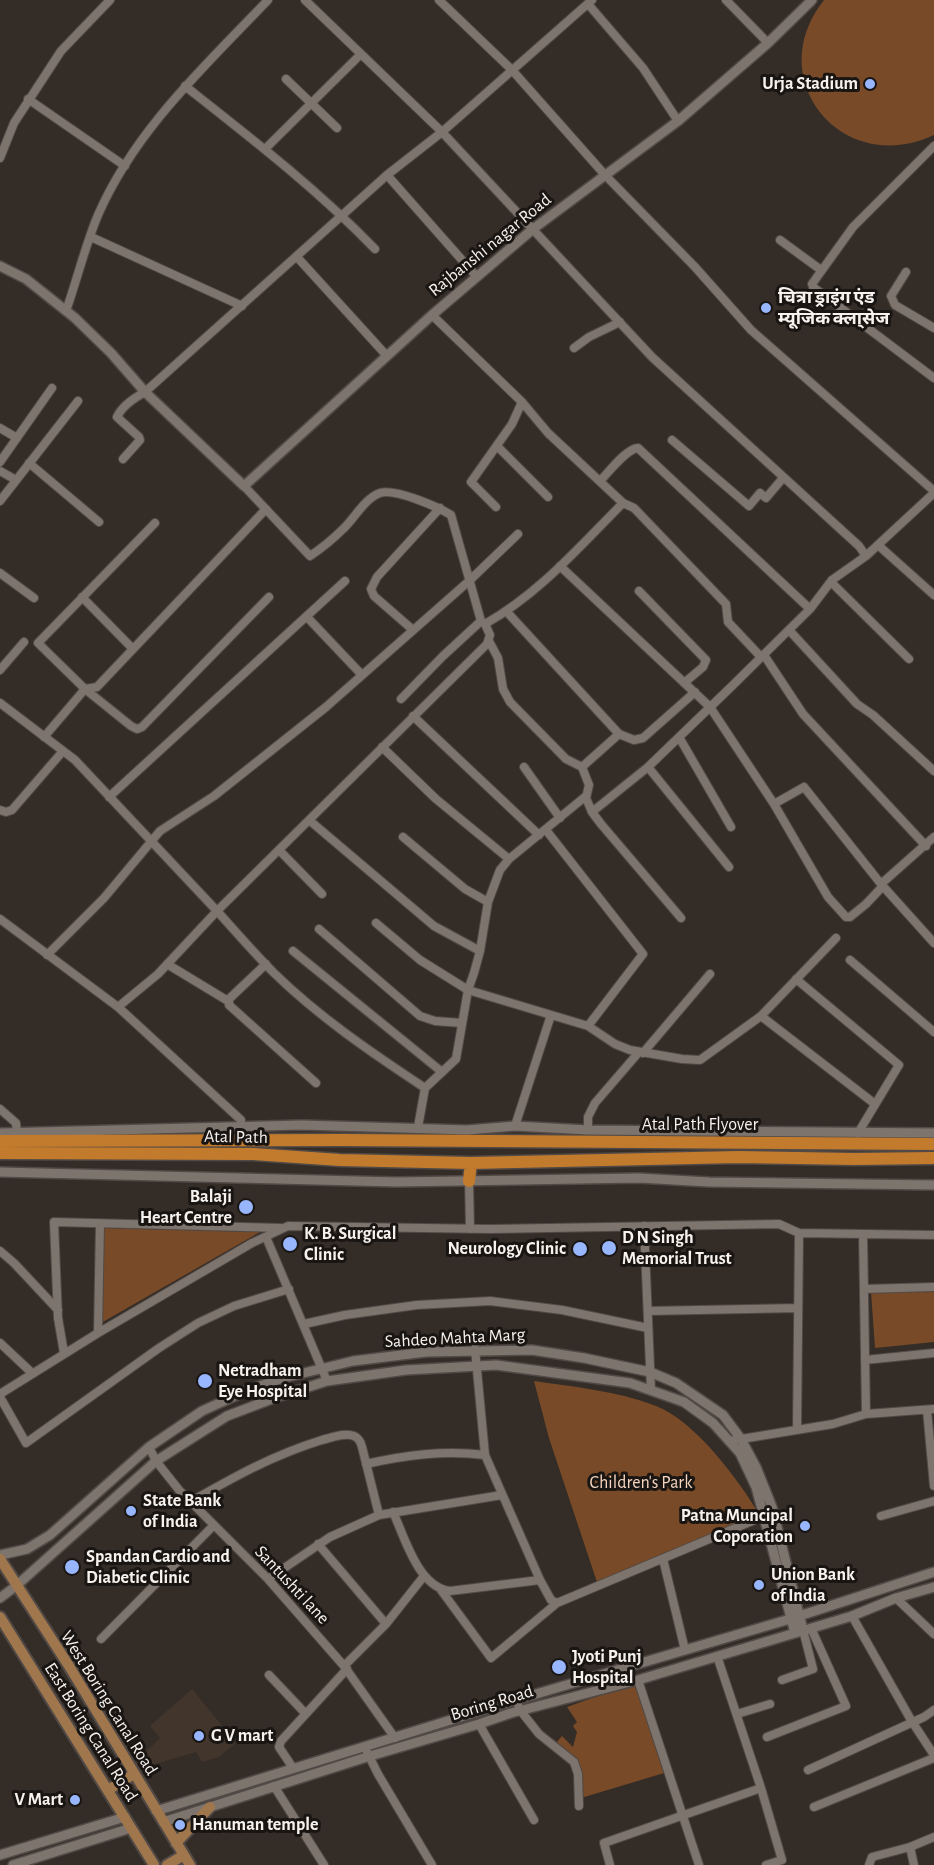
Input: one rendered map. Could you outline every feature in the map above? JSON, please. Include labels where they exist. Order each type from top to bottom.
[{"type":"main road","name":"Atal Path","points":[[0,1141],[466,1135]]},
{"type":"main road","name":"Atal Path Flyover","points":[[466,1135],[934,1144]]},
{"type":"main road","name":"Atal Path","points":[[0,1154],[253,1154],[340,1160],[471,1163]]},
{"type":"main road","name":"Atal Path Flyover","points":[[471,1163],[738,1156],[854,1159],[934,1158]]},
{"type":"main road","points":[[469,1181],[471,1163]]},
{"type":"main road","name":"West Boring Canal Road","points":[[0,1557],[187,1860]]},
{"type":"main road","name":"East Boring Canal Road","points":[[0,1617],[154,1865]]},
{"type":"main road","points":[[108,1790],[134,1774]]},
{"type":"main road","points":[[176,1843],[210,1806]]},
{"type":"main road","points":[[166,1865],[187,1860]]},
{"type":"street","points":[[0,158],[14,123],[61,51],[110,0]]},
{"type":"street","points":[[66,311],[97,217],[125,166],[157,119],[185,86],[268,0]]},
{"type":"street","points":[[305,0],[442,132],[652,357],[863,551]]},
{"type":"street","points":[[418,1127],[424,1088],[456,1059],[468,990],[480,951],[488,902],[500,870],[509,859],[547,835],[560,818],[648,767],[759,653],[789,630],[807,606],[832,580],[863,551],[878,544],[934,492],[751,330],[695,267],[605,175],[512,70],[439,0]]},
{"type":"street","points":[[726,0],[768,43]]},
{"type":"street","name":"Rajbanshi nagar Road","points":[[244,486],[432,315],[533,229],[678,121],[768,43],[812,0]]},
{"type":"street","points":[[123,459],[140,440],[117,417],[118,413],[135,397],[145,392],[387,175],[442,132],[590,2],[643,68],[678,121]]},
{"type":"street","points":[[265,148],[361,54]]},
{"type":"street","points":[[286,79],[337,128]]},
{"type":"street","points":[[185,86],[265,148],[343,215],[375,249]]},
{"type":"street","points":[[28,99],[125,166]]},
{"type":"street","points":[[934,146],[854,227],[812,284],[934,378]]},
{"type":"street","points":[[387,175],[477,277]]},
{"type":"street","points":[[91,237],[242,306]]},
{"type":"street","points":[[780,240],[821,270]]},
{"type":"street","points":[[297,257],[387,356]]},
{"type":"street","points":[[0,266],[26,279],[66,311],[111,353],[145,392],[244,486],[310,556],[342,531],[371,499],[379,494],[397,494],[440,508],[452,515],[469,581],[483,623],[490,635],[489,641],[217,911],[167,964],[118,1007]]},
{"type":"street","points":[[906,272],[891,296],[895,304],[934,328]]},
{"type":"street","points":[[432,315],[522,402],[548,434],[623,502],[634,508],[726,604],[728,622],[759,653],[803,714],[931,841],[866,904],[850,917],[846,917],[828,897],[795,837],[708,705],[560,566]]},
{"type":"street","points":[[574,348],[620,322]]},
{"type":"street","points":[[0,462],[52,388]]},
{"type":"street","points":[[0,501],[78,401]]},
{"type":"street","points":[[496,507],[471,482],[512,424],[522,402]]},
{"type":"street","points":[[0,428],[17,438]]},
{"type":"street","points":[[672,440],[748,506],[760,493],[766,498],[783,478]]},
{"type":"street","points":[[497,446],[548,497]]},
{"type":"street","points":[[600,481],[628,452],[638,448],[807,606]]},
{"type":"street","points":[[28,463],[99,522]]},
{"type":"street","points":[[0,471],[16,480]]},
{"type":"street","points":[[400,699],[483,623],[507,612],[560,566],[623,502]]},
{"type":"street","points":[[413,630],[374,596],[371,589],[377,578],[440,508]]},
{"type":"street","points":[[44,736],[85,689],[97,687],[266,509]]},
{"type":"street","points":[[155,523],[38,643],[85,689],[131,726],[137,729],[142,727],[269,597]]},
{"type":"street","points":[[47,955],[104,898],[160,831],[214,796],[326,706],[469,581],[518,534]]},
{"type":"street","points":[[878,544],[934,595]]},
{"type":"street","points":[[0,573],[34,598]]},
{"type":"street","points":[[832,580],[833,584],[909,659]]},
{"type":"street","points":[[109,797],[345,581]]},
{"type":"street","points":[[639,591],[706,660],[703,667],[684,683]]},
{"type":"street","points":[[82,597],[133,649]]},
{"type":"street","points":[[507,612],[619,734],[634,740],[643,738],[697,694]]},
{"type":"street","points":[[307,617],[362,675]]},
{"type":"street","points":[[789,630],[857,704],[873,715],[934,771]]},
{"type":"street","points":[[489,641],[498,658],[503,689],[510,702],[569,762],[582,767],[589,785],[588,803],[681,918]]},
{"type":"street","points":[[0,670],[24,642]]},
{"type":"street","points":[[0,703],[75,760],[266,964],[360,1045],[424,1088]]},
{"type":"street","points":[[413,716],[547,835],[643,954],[588,1026]]},
{"type":"street","points":[[582,767],[619,734]]},
{"type":"street","points":[[679,737],[731,827]]},
{"type":"street","points":[[382,747],[436,799],[509,859]]},
{"type":"street","points":[[0,810],[6,812],[12,810],[63,751]]},
{"type":"street","points":[[524,767],[560,818]]},
{"type":"street","points":[[648,767],[729,867]]},
{"type":"street","points":[[774,804],[804,787],[884,887],[934,943]]},
{"type":"street","points":[[309,820],[434,926],[480,951]]},
{"type":"street","points":[[403,837],[465,889],[488,902]]},
{"type":"street","points":[[279,850],[322,894]]},
{"type":"street","points":[[0,919],[118,1007],[241,1120],[241,1128]]},
{"type":"street","points":[[376,923],[420,960],[468,990],[588,1026],[615,1044],[641,1052],[700,1060],[761,1016],[836,938]]},
{"type":"street","points":[[319,929],[420,1016],[435,1021],[462,1023]]},
{"type":"street","points":[[294,951],[442,1072]]},
{"type":"street","points":[[850,960],[934,1032]]},
{"type":"street","points":[[167,964],[228,1001],[230,1007],[316,1083]]},
{"type":"street","points":[[228,1001],[266,964]]},
{"type":"street","points":[[588,1130],[588,1117],[595,1103],[710,974]]},
{"type":"street","points":[[796,979],[898,1063],[897,1069],[858,1133]]},
{"type":"street","points":[[515,1126],[551,1015]]},
{"type":"street","points":[[761,1016],[875,1104]]},
{"type":"street","points":[[0,1109],[16,1123],[17,1133]]},
{"type":"street","points":[[0,1133],[302,1125],[418,1127],[466,1135],[515,1126],[588,1130],[934,1133]]},
{"type":"street","points":[[0,1172],[397,1182],[628,1178],[709,1182],[934,1185]]},
{"type":"street","points":[[469,1181],[470,1229]]},
{"type":"street","points":[[64,1353],[58,1310],[54,1222],[285,1228],[470,1229],[780,1224],[799,1233],[934,1235]]},
{"type":"street","points":[[98,1333],[100,1224]]},
{"type":"street","points":[[644,1227],[651,1390]]},
{"type":"street","points":[[285,1228],[64,1353],[0,1396],[26,1443],[121,1374],[190,1328],[234,1306],[289,1289]]},
{"type":"street","points":[[797,1430],[799,1233]]},
{"type":"street","points":[[863,1234],[866,1414]]},
{"type":"street","points":[[266,1237],[327,1382]]},
{"type":"street","points":[[0,1251],[58,1310]]},
{"type":"street","points":[[864,1288],[934,1287]]},
{"type":"street","points":[[303,1323],[417,1305],[489,1301],[562,1310],[648,1328]]},
{"type":"street","points":[[648,1311],[798,1308]]},
{"type":"street","points":[[0,1343],[32,1373]]},
{"type":"street","points":[[475,1350],[485,1455],[540,1580],[551,1600],[557,1603]]},
{"type":"street","name":"Sahdeo Mahta Marg","points":[[0,1557],[27,1549],[50,1535],[148,1447],[220,1401],[271,1382],[321,1367],[353,1361],[426,1352],[532,1350],[650,1372],[676,1383],[723,1415],[741,1439],[756,1467],[772,1507],[803,1630]]},
{"type":"street","points":[[866,1360],[934,1353]]},
{"type":"street","name":"Sahdeo Mahta Marg","points":[[0,1598],[156,1461],[226,1416],[276,1397],[327,1382],[406,1370],[496,1365],[630,1383],[684,1402],[713,1423],[740,1454],[756,1487],[790,1619],[803,1630]]},
{"type":"street","points":[[729,1442],[833,1424],[866,1414],[930,1409],[934,1486]]},
{"type":"street","points":[[190,1502],[237,1474],[279,1454],[347,1435],[359,1440],[379,1515]]},
{"type":"street","name":"Santushti lane","points":[[148,1447],[156,1461],[190,1502],[268,1579],[346,1667],[395,1738]]},
{"type":"street","points":[[366,1464],[442,1452],[485,1455]]},
{"type":"street","points":[[268,1579],[318,1544],[347,1528],[379,1515],[502,1495]]},
{"type":"street","points":[[881,1516],[934,1501]]},
{"type":"street","points":[[393,1512],[424,1576],[441,1590],[491,1658],[557,1603],[764,1516]]},
{"type":"street","points":[[101,1640],[213,1525]]},
{"type":"street","points":[[318,1544],[386,1624]]},
{"type":"street","points":[[663,1558],[685,1650]]},
{"type":"street","points":[[156,1811],[516,1700],[800,1616],[934,1572]]},
{"type":"street","points":[[293,1768],[279,1747],[281,1741],[386,1624],[424,1576]]},
{"type":"street","points":[[441,1590],[450,1591],[540,1580]]},
{"type":"street","name":"Boring Road","points":[[163,1822],[520,1710],[638,1680],[852,1616],[896,1598],[934,1587]]},
{"type":"street","points":[[896,1598],[934,1634]]},
{"type":"street","points":[[814,1808],[934,1756],[931,1742],[913,1722],[852,1616]]},
{"type":"street","points":[[782,1680],[813,1669],[803,1630]]},
{"type":"street","points":[[767,1737],[846,1707],[803,1630]]},
{"type":"street","points":[[717,1656],[761,1788],[782,1860],[766,1865]]},
{"type":"street","points":[[269,1675],[306,1713]]},
{"type":"street","points":[[638,1680],[699,1865]]},
{"type":"street","points":[[516,1700],[520,1710],[544,1739],[574,1761],[578,1774],[579,1806]]},
{"type":"street","points":[[737,1714],[770,1704]]},
{"type":"street","points":[[808,1770],[913,1722],[934,1710]]},
{"type":"street","points":[[478,1724],[534,1820]]},
{"type":"street","points":[[364,1747],[432,1865]]},
{"type":"street","points":[[274,1786],[324,1865]]},
{"type":"street","points":[[610,1865],[604,1843],[761,1788]]},
{"type":"street","points":[[0,1855],[125,1817]]},
{"type":"street","points":[[13,1865],[132,1828]]},
{"type":"street","points":[[869,1865],[872,1857],[910,1847],[934,1837]]},
{"type":"street","points":[[910,1847],[914,1865]]},
{"type":"shaded area","points":[[192,1689],[236,1743],[219,1757],[202,1762],[196,1752],[149,1766],[137,1774],[131,1766],[160,1738],[150,1726]]},
{"type":"green space","name":"Urja Stadium","points":[[824,0],[934,0],[934,135],[900,145],[869,143],[842,132],[821,113],[807,89],[802,60],[807,30]]},
{"type":"green space","points":[[104,1228],[260,1232],[101,1323]]},
{"type":"green space","points":[[871,1292],[934,1292],[934,1342],[875,1348]]},
{"type":"green space","name":"Children's Park","points":[[534,1381],[626,1397],[656,1406],[671,1414],[686,1424],[714,1452],[740,1484],[759,1514],[597,1582],[549,1438]]},
{"type":"green space","points":[[637,1682],[664,1773],[581,1798],[581,1774],[577,1759],[555,1744],[562,1736],[573,1747],[577,1732],[573,1726],[577,1722],[567,1707]]},
{"type":"place","name":"Urja Stadium","points":[[870,84]]},
{"type":"place","name":"चित्रा ड्राइंग एंड म्यूजिक क्ला्सेज","points":[[766,308]]},
{"type":"place","name":"Balaji Heart Centre","points":[[246,1207]]},
{"type":"place","name":"K. B. Surgical Clinic","points":[[290,1244]]},
{"type":"place","name":"D N Singh Memorial Trust","points":[[609,1248]]},
{"type":"place","name":"Neurology Clinic","points":[[580,1249]]},
{"type":"place","name":"Netradham Eye Hospital","points":[[205,1381]]},
{"type":"place","name":"State Bank of India","points":[[131,1511]]},
{"type":"place","name":"Patna Muncipal Coporation","points":[[805,1526]]},
{"type":"place","name":"Spandan Cardio and Diabetic Clinic","points":[[72,1567]]},
{"type":"place","name":"Union Bank of India","points":[[759,1585]]},
{"type":"place","name":"Jyoti Punj Hospital","points":[[559,1667]]},
{"type":"place","name":"G V mart","points":[[199,1736]]},
{"type":"place","name":"V Mart","points":[[75,1800]]},
{"type":"place","name":"Hanuman temple","points":[[180,1825]]}]
